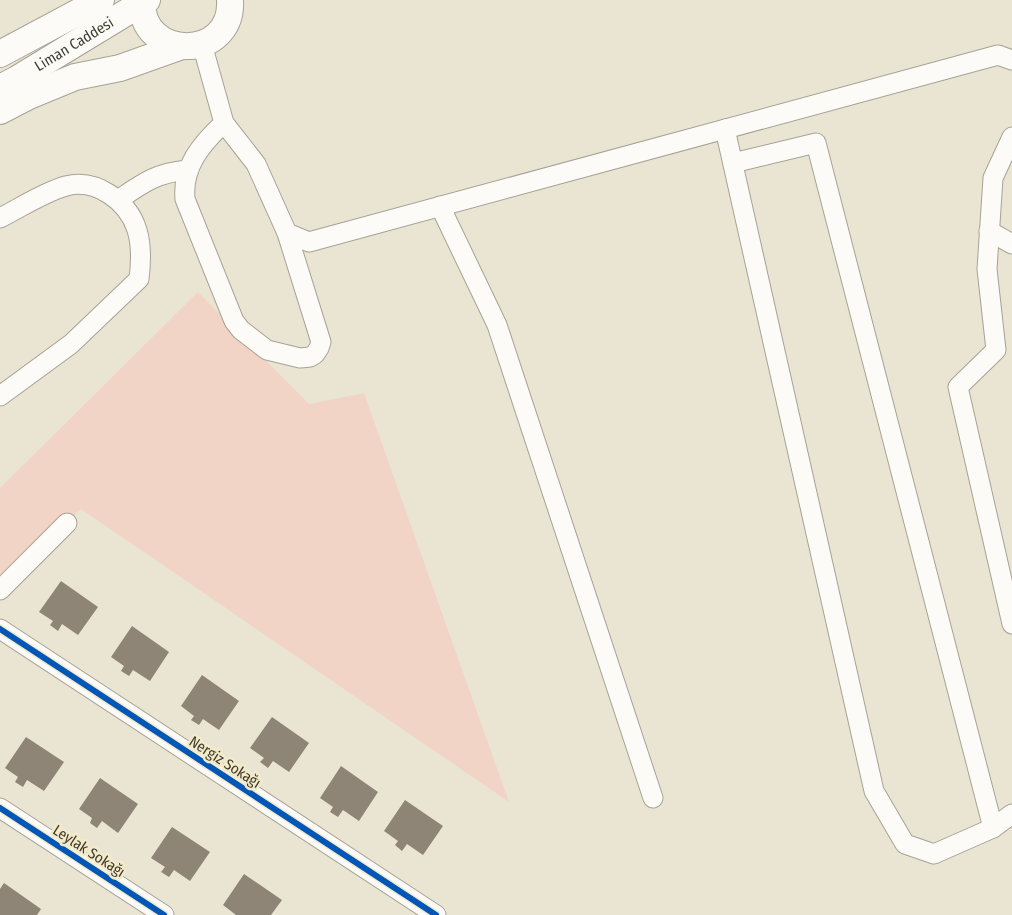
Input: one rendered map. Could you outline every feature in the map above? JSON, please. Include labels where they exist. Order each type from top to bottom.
[{"type":"highway","name":"Liman Caddesi","points":[[0,54],[100,0]]},
{"type":"highway","points":[[0,111],[28,96],[75,77],[120,68],[201,40],[228,17],[230,0]]},
{"type":"highway","points":[[144,1],[144,15],[149,26],[157,36],[167,43],[201,40],[246,0]]},
{"type":"highway","name":"Liman Caddesi","points":[[0,88],[144,1]]},
{"type":"street","points":[[201,40],[224,123],[256,164],[287,233],[305,294],[320,335],[319,348],[315,354],[305,358],[267,350],[249,338],[234,321],[185,199],[184,184],[191,161],[224,123]]},
{"type":"street","points":[[287,233],[309,242],[998,56],[1012,60]]},
{"type":"street","points":[[725,129],[874,791],[905,844],[934,854],[993,828],[1012,814]]},
{"type":"street","points":[[1012,137],[993,178],[989,231],[987,269],[996,350],[958,387],[1012,624]]},
{"type":"street","points":[[733,163],[816,143],[993,828]]},
{"type":"street","points":[[118,200],[149,179],[171,171],[187,170]]},
{"type":"street","points":[[0,218],[66,186],[89,186],[101,189],[118,200],[132,217],[137,230],[141,255],[138,279],[70,344],[0,396]]},
{"type":"street","points":[[440,206],[496,325],[653,798]]},
{"type":"street","points":[[989,231],[1012,244]]},
{"type":"street","points":[[0,590],[67,523]]},
{"type":"street","name":"Nergiz Sokağı","points":[[0,629],[436,915]]},
{"type":"street","name":"Leylak Sokağı","points":[[0,808],[164,915]]},
{"type":"shaded area","points":[[198,292],[309,404],[364,393],[509,802],[81,509],[0,579],[0,488]]},
{"type":"building","points":[[61,581],[98,607],[78,635],[62,624],[58,631],[50,625],[53,621],[39,612]]},
{"type":"building","points":[[132,626],[169,652],[150,681],[133,670],[129,676],[121,671],[124,666],[111,657]]},
{"type":"building","points":[[202,675],[239,701],[219,730],[203,719],[199,725],[191,720],[194,716],[181,706]]},
{"type":"building","points":[[272,717],[309,743],[289,772],[273,761],[268,768],[260,762],[264,758],[250,748]]},
{"type":"building","points":[[26,737],[64,762],[44,791],[27,780],[23,787],[15,782],[18,777],[5,768]]},
{"type":"building","points":[[341,766],[378,792],[359,821],[343,810],[338,817],[330,812],[333,807],[320,798]]},
{"type":"building","points":[[100,778],[138,804],[118,833],[102,821],[97,828],[90,823],[92,818],[79,809]]},
{"type":"building","points":[[405,800],[443,826],[423,855],[407,844],[402,851],[395,845],[398,841],[384,831]]},
{"type":"building","points":[[172,827],[210,852],[190,881],[174,870],[169,877],[161,872],[165,867],[151,858]]},
{"type":"building","points":[[244,874],[282,900],[271,915],[236,915],[223,905]]},
{"type":"building","points":[[4,883],[41,909],[37,915],[0,915],[0,889]]},
{"type":"cycle path","points":[[0,629],[436,915]]},
{"type":"cycle path","points":[[0,808],[164,915]]}]
